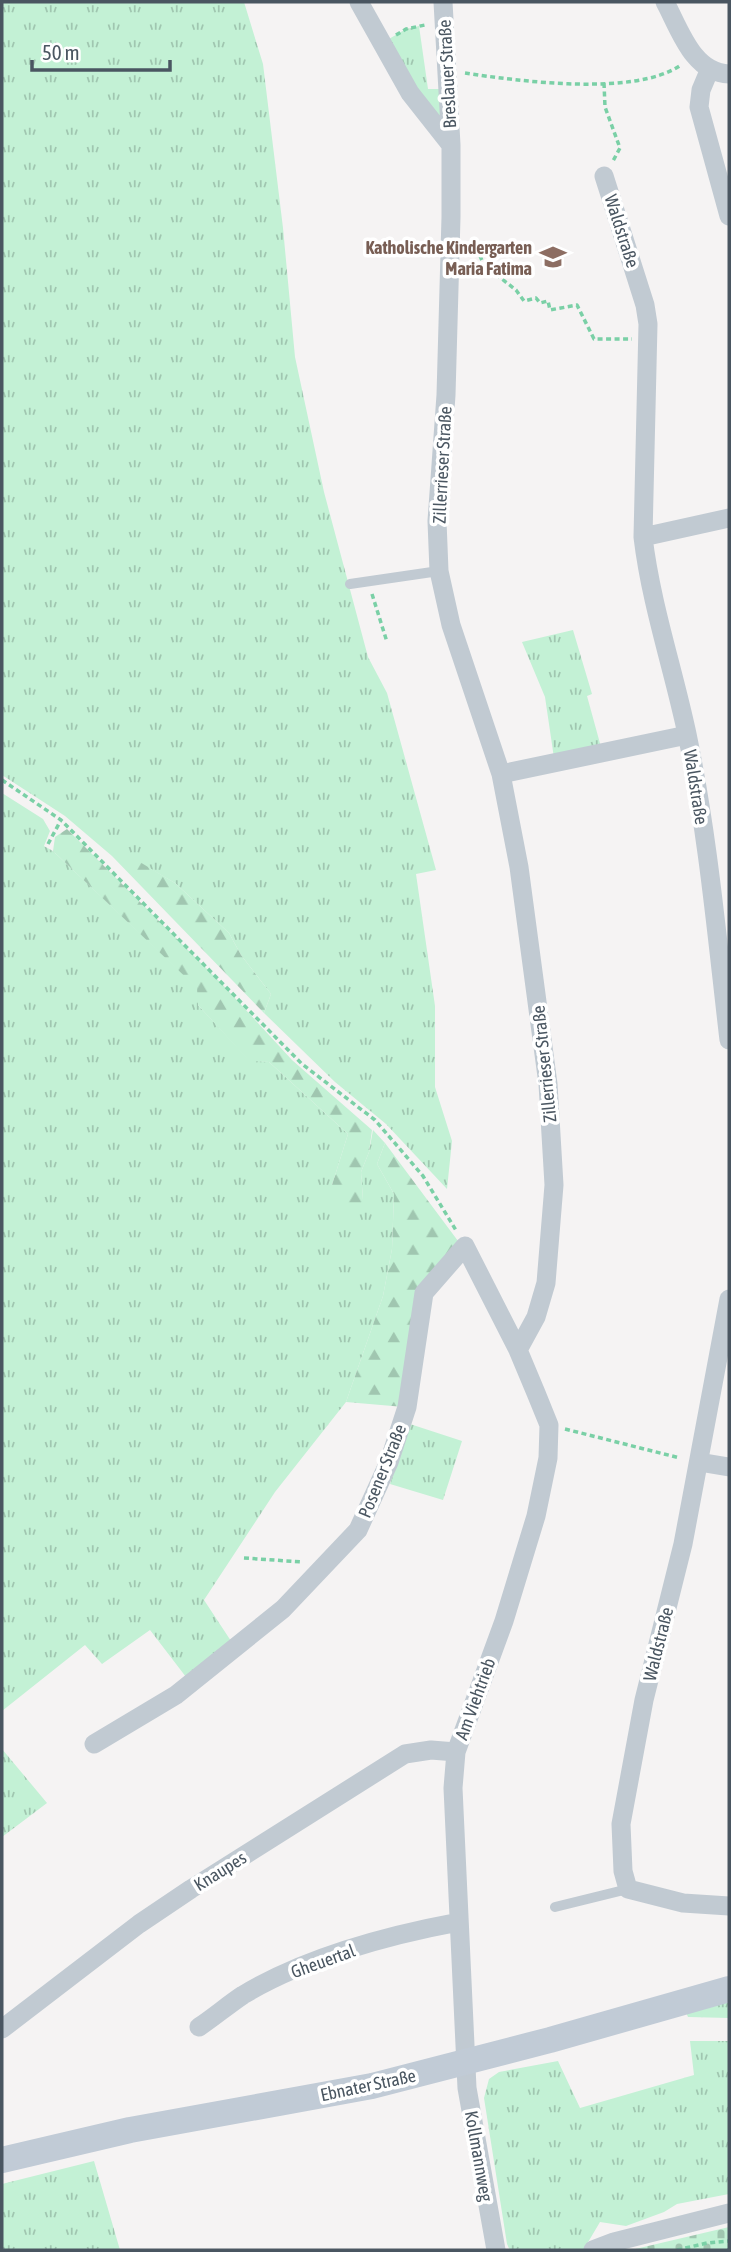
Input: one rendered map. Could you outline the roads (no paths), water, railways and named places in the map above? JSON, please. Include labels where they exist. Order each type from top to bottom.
[{"type":"main road","name":"Ebnater Straße","points":[[2,2160],[130,2130],[372,2086],[729,1989]]},
{"type":"street","points":[[359,2],[410,93],[451,145]]},
{"type":"street","name":"Breslauer Straße","points":[[443,2],[451,145]]},
{"type":"street","points":[[665,2],[694,55],[709,71],[729,74]]},
{"type":"street","points":[[709,71],[701,90],[699,107],[729,216]]},
{"type":"street","name":"Zillerrieser Straße","points":[[451,145],[446,395],[437,521],[439,571],[451,625],[501,774],[519,867],[548,1084],[554,1185],[546,1283],[536,1317],[518,1350]]},
{"type":"street","name":"Waldstraße","points":[[604,176],[645,305],[648,340],[643,537],[647,568],[687,735],[703,829],[729,1040]]},
{"type":"street","points":[[643,537],[729,518]]},
{"type":"street","points":[[501,774],[687,735]]},
{"type":"street","name":"Posener Straße","points":[[94,1744],[176,1695],[283,1609],[358,1530],[389,1462],[407,1407],[424,1293],[465,1246],[518,1350]]},
{"type":"street","name":"Waldstraße","points":[[628,1889],[623,1871],[621,1824],[644,1700],[683,1544],[729,1299]]},
{"type":"street","name":"Am Viehtrieb","points":[[465,2061],[453,1788],[456,1752],[503,1620],[536,1516],[548,1458],[549,1425],[518,1350]]},
{"type":"street","points":[[699,1462],[729,1467]]},
{"type":"street","name":"Knaupes","points":[[2,2029],[160,1910],[405,1754],[431,1750],[456,1752]]},
{"type":"street","points":[[628,1889],[683,1903],[729,1906]]},
{"type":"street","name":"Gheuertal","points":[[199,2027],[243,1996],[291,1971],[408,1931],[459,1922]]},
{"type":"street","name":"Kollmannweg","points":[[465,2061],[467,2088],[496,2250]]},
{"type":"street","points":[[593,2250],[614,2242],[729,2213]]},
{"type":"lane","points":[[350,584],[439,571]]},
{"type":"lane","points":[[555,1907],[628,1889]]},
{"type":"place","name":"Katholische Kindergarten Maria Fatima","points":[[553,257]]}]
